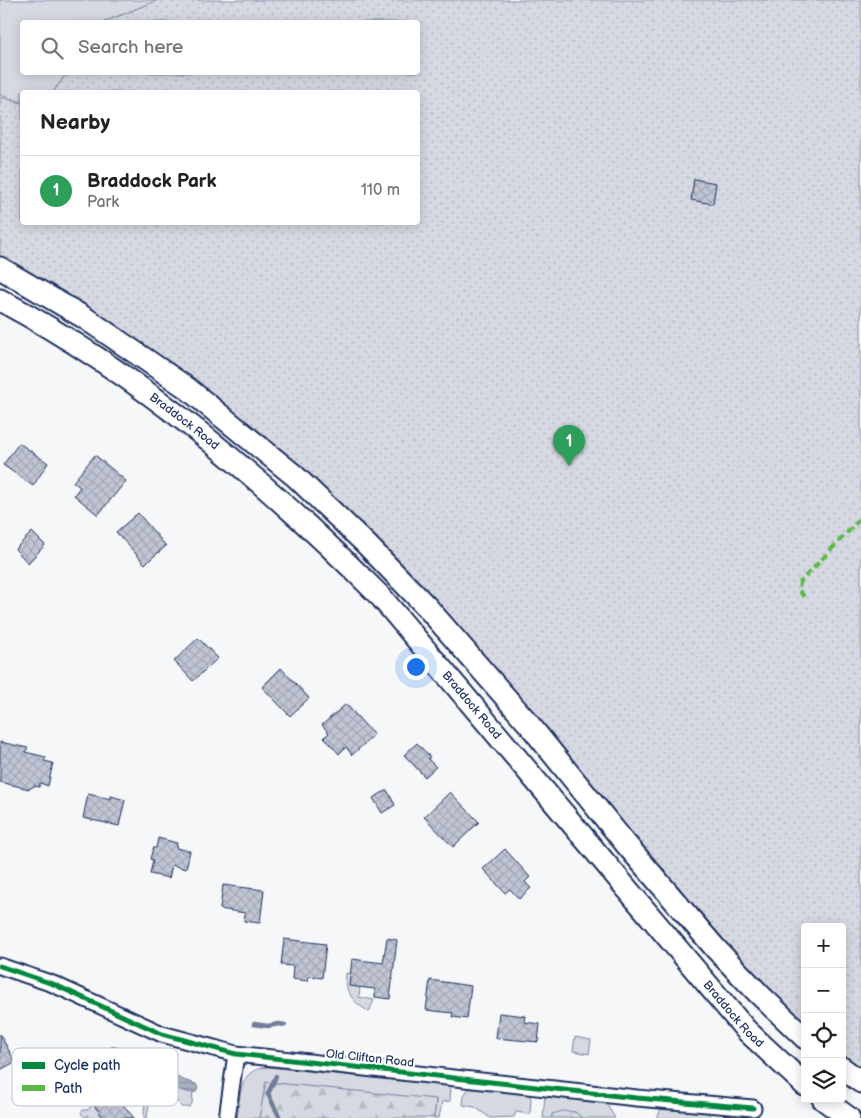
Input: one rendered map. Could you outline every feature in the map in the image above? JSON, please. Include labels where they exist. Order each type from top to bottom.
[{"type":"main road","points":[[0,268],[85,318],[187,388],[295,476],[366,544],[426,606],[528,723],[619,836],[716,949],[758,994],[801,1034]]},
{"type":"main road","name":"Braddock Road","points":[[0,300],[76,345],[129,380],[188,423],[276,496],[326,542],[381,597],[746,1030],[801,1081]]},
{"type":"main road","points":[[846,1071],[861,1082]]},
{"type":"main road","points":[[828,1103],[849,1118]]},
{"type":"street","name":"Old Clifton Road","points":[[0,966],[53,984],[162,1034],[236,1054],[637,1098],[753,1108]]},
{"type":"street","points":[[227,1118],[236,1054]]},
{"type":"green space","points":[[0,0],[158,0],[109,20],[20,20],[20,75],[66,75],[54,90],[20,90],[20,101],[0,95]]},
{"type":"green space","points":[[158,0],[861,0],[861,1069],[846,1058],[846,923],[801,923],[801,1025],[759,994],[366,544],[187,388],[0,271],[0,97],[20,102],[20,225],[420,225],[420,90],[54,90],[66,75],[420,75],[420,20],[109,20]]},
{"type":"green space","points":[[346,973],[351,974],[349,986],[360,987],[359,997],[374,1000],[369,1012],[354,1000],[348,991]]},
{"type":"green space","points":[[575,1037],[591,1040],[589,1054],[573,1051]]},
{"type":"green space","points":[[268,1067],[451,1086],[450,1101],[442,1102],[439,1118],[434,1118],[436,1100],[266,1082],[259,1118],[237,1118],[241,1092],[246,1078],[251,1072]]},
{"type":"green space","points":[[266,1082],[436,1099],[434,1118],[259,1118]]},
{"type":"green space","points":[[178,1084],[193,1089],[192,1104],[189,1107],[181,1107]]},
{"type":"green space","points":[[470,1087],[529,1093],[531,1099],[530,1114],[516,1112],[514,1117],[490,1118],[475,1107],[463,1105],[464,1095]]},
{"type":"green space","points":[[545,1095],[605,1102],[615,1118],[582,1118],[575,1112],[552,1114],[552,1118],[543,1118]]},
{"type":"green space","points":[[94,1106],[103,1117],[89,1118],[87,1115],[85,1118],[81,1113],[83,1110]]},
{"type":"green space","points":[[144,1106],[149,1106],[147,1118],[144,1118]]},
{"type":"green space","points":[[661,1109],[708,1113],[712,1118],[657,1118]]},
{"type":"green space","points":[[563,1111],[575,1112],[582,1118],[552,1118],[552,1114]]},
{"type":"water","points":[[178,1077],[196,1084],[198,1088],[196,1092],[178,1089]]},
{"type":"building","points":[[694,179],[716,183],[713,204],[691,200]]},
{"type":"building","points":[[19,443],[48,463],[33,486],[3,465]]},
{"type":"building","points":[[95,455],[126,481],[98,515],[74,495],[80,487],[73,482]]},
{"type":"building","points":[[138,513],[166,546],[145,564],[116,532]]},
{"type":"building","points":[[32,532],[45,545],[28,563],[15,549]]},
{"type":"building","points":[[198,638],[218,658],[193,681],[174,661]]},
{"type":"building","points":[[281,668],[309,698],[290,716],[262,687]]},
{"type":"building","points":[[346,704],[374,735],[352,755],[346,747],[339,754],[324,737],[329,733],[322,725]]},
{"type":"building","points":[[0,742],[28,748],[25,752],[46,757],[44,761],[53,763],[48,786],[40,783],[39,787],[34,786],[29,789],[0,782]]},
{"type":"building","points":[[417,743],[430,757],[428,759],[436,767],[425,777],[404,755]]},
{"type":"building","points":[[387,790],[395,805],[382,813],[373,798]]},
{"type":"building","points":[[450,792],[479,822],[453,847],[424,817]]},
{"type":"building","points":[[88,794],[111,799],[111,796],[125,800],[119,826],[83,818]]},
{"type":"building","points":[[158,838],[177,843],[176,848],[190,851],[186,869],[172,865],[169,878],[150,874],[153,860],[150,859],[153,848],[156,848]]},
{"type":"building","points":[[505,849],[530,877],[525,882],[531,888],[519,899],[510,889],[505,893],[483,869]]},
{"type":"building","points":[[223,885],[264,890],[260,923],[244,921],[245,913],[220,909]]},
{"type":"building","points":[[387,938],[397,940],[390,999],[375,997],[375,989],[349,986],[352,959],[383,963]]},
{"type":"building","points":[[284,939],[326,944],[322,978],[309,976],[308,981],[292,979],[293,966],[281,965]]},
{"type":"building","points":[[430,980],[471,986],[467,1019],[452,1017],[453,1013],[426,1010]]},
{"type":"building","points":[[499,1013],[525,1016],[524,1022],[540,1024],[538,1042],[496,1038]]},
{"type":"building","points":[[0,1034],[12,1056],[12,1064],[0,1070]]},
{"type":"building","points":[[95,1106],[124,1106],[134,1118],[104,1118]]},
{"type":"waterway","points":[[254,1024],[268,1026],[285,1025]]},
{"type":"waterway","points":[[276,1076],[268,1094],[280,1118]]},
{"type":"marked path","points":[[804,597],[799,590],[800,582],[861,518]]},
{"type":"cycle path","points":[[0,966],[53,984],[162,1034],[236,1054],[637,1098],[753,1108]]},
{"type":"place","name":"Braddock Park","points":[[569,466]]}]
